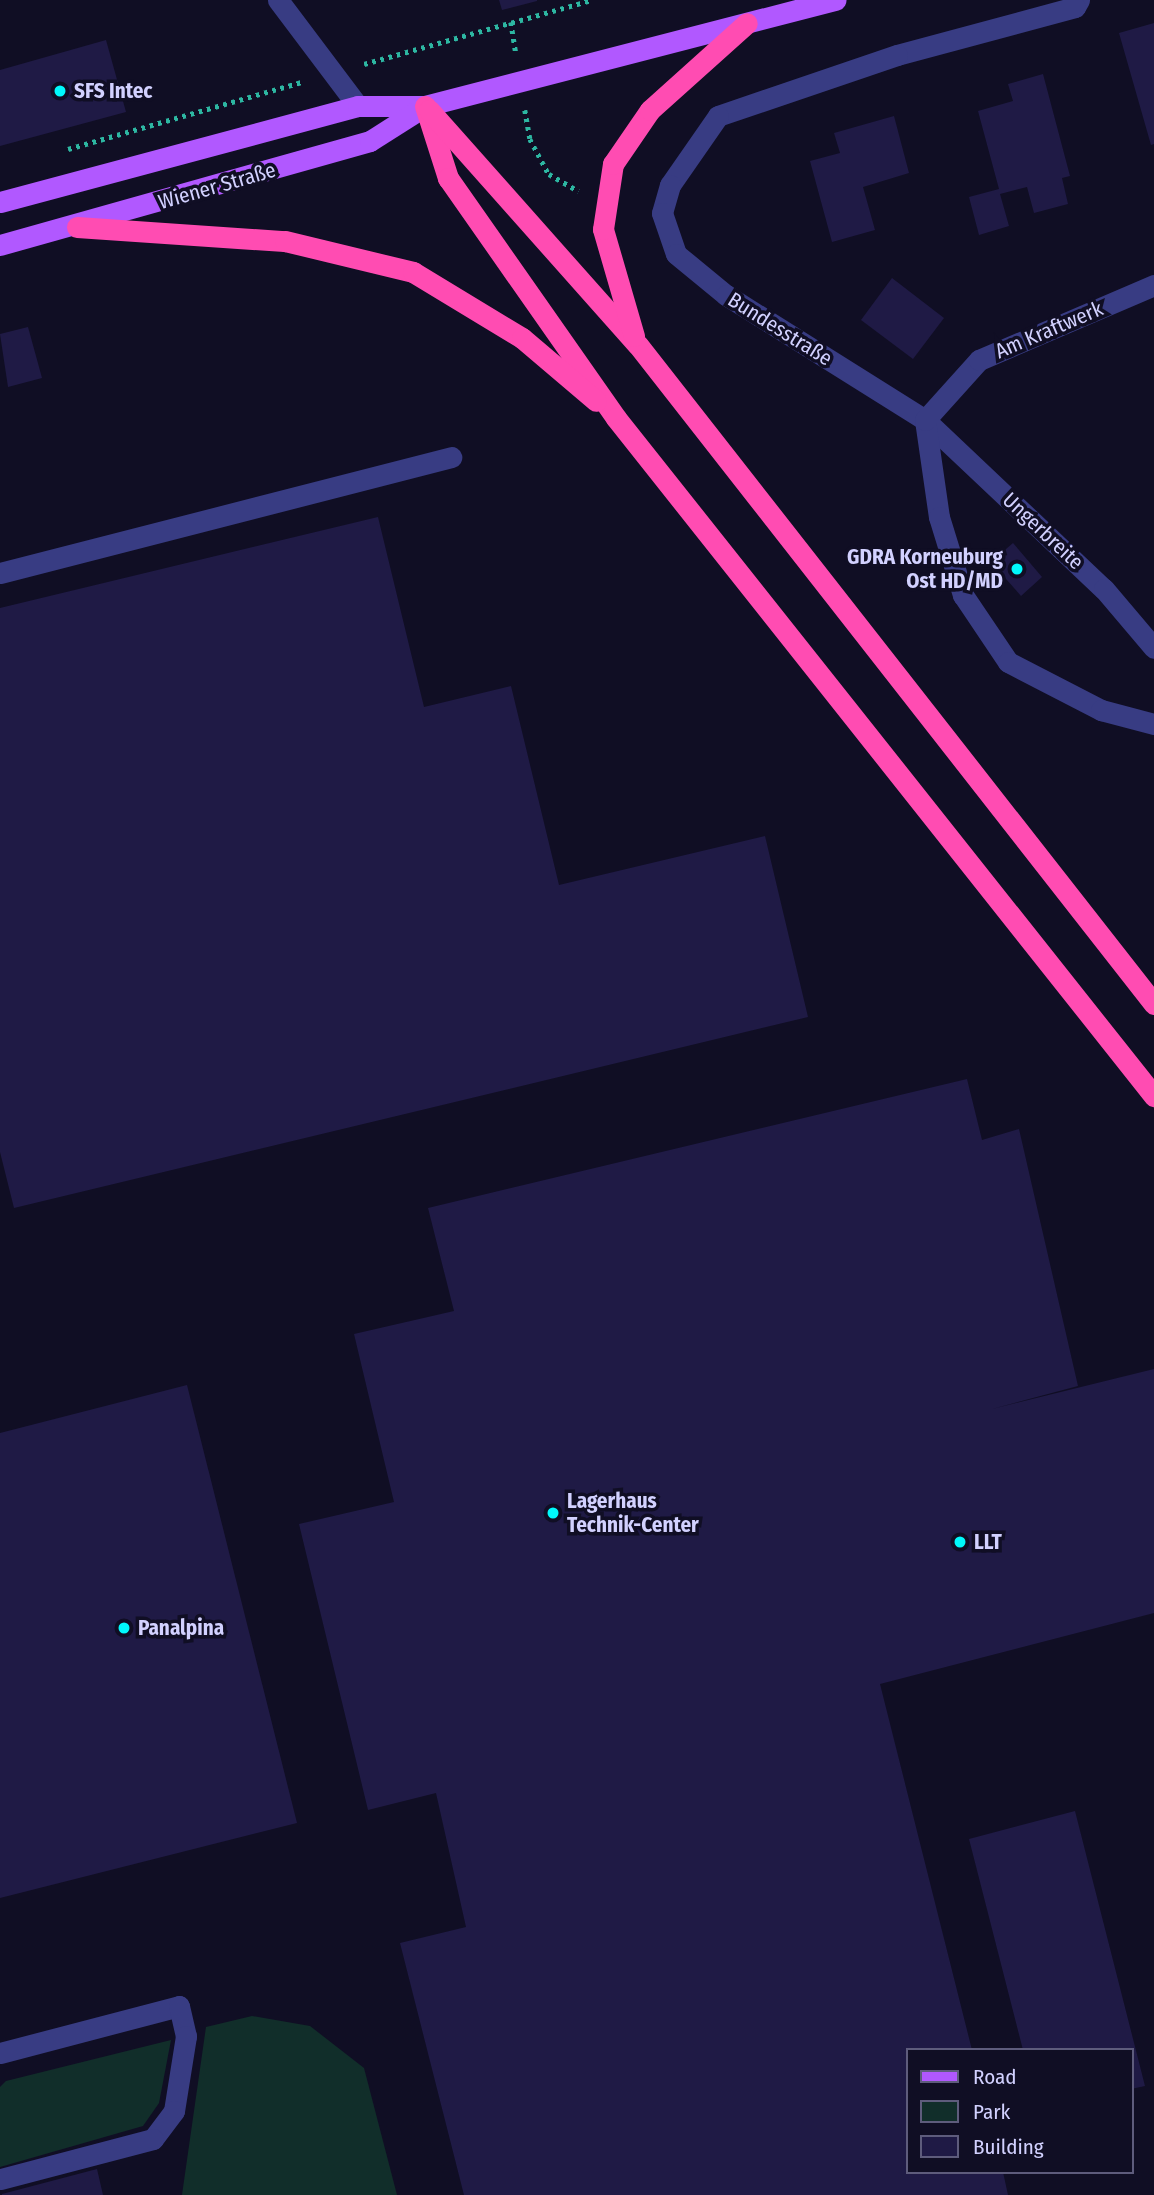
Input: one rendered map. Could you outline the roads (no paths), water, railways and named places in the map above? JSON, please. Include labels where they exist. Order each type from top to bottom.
[{"type":"highway","points":[[638,345],[607,260],[605,198],[629,134],[747,23]]},
{"type":"highway","points":[[425,106],[638,345],[1154,1004]]},
{"type":"highway","points":[[425,106],[448,178],[616,418],[1154,1096]]},
{"type":"highway","points":[[77,227],[285,241],[413,272],[522,338],[616,418]]},
{"type":"main road","name":"Wiener Straße","points":[[0,202],[358,106],[425,106],[836,0]]},
{"type":"main road","name":"Wiener Straße","points":[[0,246],[77,227],[370,141],[425,106]]},
{"type":"street","points":[[278,0],[336,72],[358,106]]},
{"type":"street","name":"Bundesstraße","points":[[925,420],[726,295],[676,254],[662,213],[670,185],[718,116],[897,55],[1075,7],[1079,0]]},
{"type":"street","name":"Am Kraftwerk","points":[[925,420],[979,360],[1154,285]]},
{"type":"street","points":[[925,420],[939,517],[962,595],[1007,662],[1101,710],[1154,724]]},
{"type":"street","name":"Ungerbreite","points":[[925,420],[1104,589],[1154,648]]},
{"type":"street","points":[[0,573],[451,457]]},
{"type":"street","points":[[0,2053],[179,2006],[186,2036],[174,2111],[153,2139],[0,2179]]},
{"type":"place","name":"SFS Intec","points":[[60,91]]},
{"type":"place","name":"GDRA Korneuburg Ost HD/MD","points":[[1017,569]]},
{"type":"place","name":"Lagerhaus Technik-Center","points":[[553,1513]]},
{"type":"place","name":"LLT","points":[[960,1542]]},
{"type":"place","name":"Panalpina","points":[[124,1628]]}]
